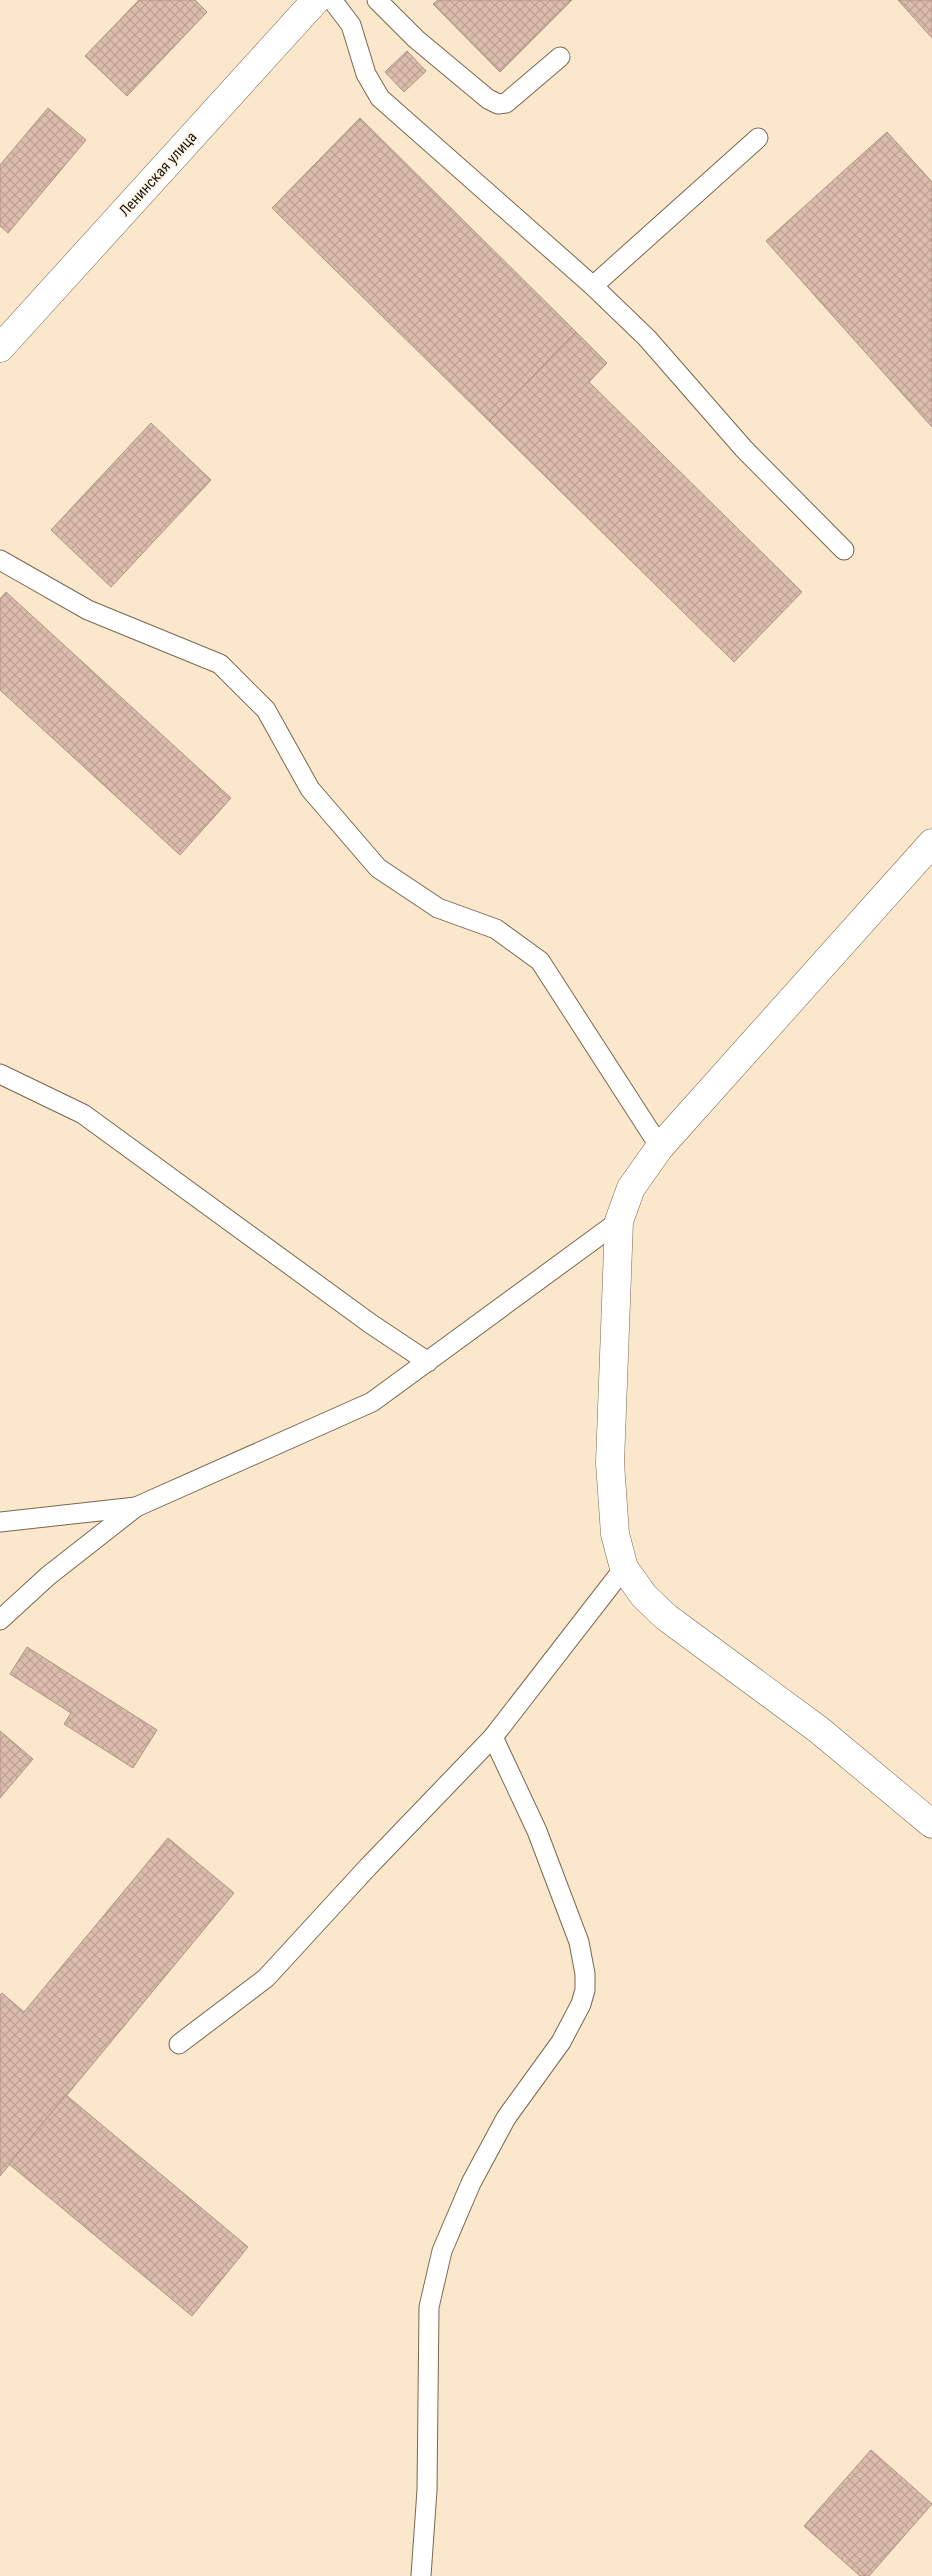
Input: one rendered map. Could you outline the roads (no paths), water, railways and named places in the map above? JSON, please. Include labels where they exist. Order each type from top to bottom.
[{"type":"street","name":"Ленинская улица","points":[[0,348],[316,0]]},
{"type":"street","points":[[932,843],[660,1147],[631,1188],[619,1221],[610,1464],[615,1534],[624,1568],[644,1596],[666,1617],[819,1730],[932,1824]]},
{"type":"lane","points":[[332,0],[351,25],[366,74],[380,98],[593,286],[647,338],[744,450],[844,550]]},
{"type":"lane","points":[[377,0],[416,40],[488,99],[498,104],[506,103],[560,57]]},
{"type":"lane","points":[[593,286],[758,138]]},
{"type":"lane","points":[[0,560],[88,610],[220,664],[266,710],[310,789],[378,868],[438,908],[496,929],[540,961],[660,1147]]},
{"type":"lane","points":[[0,1074],[83,1114],[364,1319],[428,1362]]},
{"type":"lane","points":[[0,1620],[48,1576],[136,1507],[372,1402],[619,1221]]},
{"type":"lane","points":[[0,1522],[136,1507]]},
{"type":"lane","points":[[179,2044],[266,1978],[368,1867],[493,1737],[624,1568]]},
{"type":"lane","points":[[421,2576],[427,2490],[429,2307],[442,2251],[471,2183],[506,2118],[562,2042],[586,1990],[579,1942],[537,1831],[493,1737]]}]
